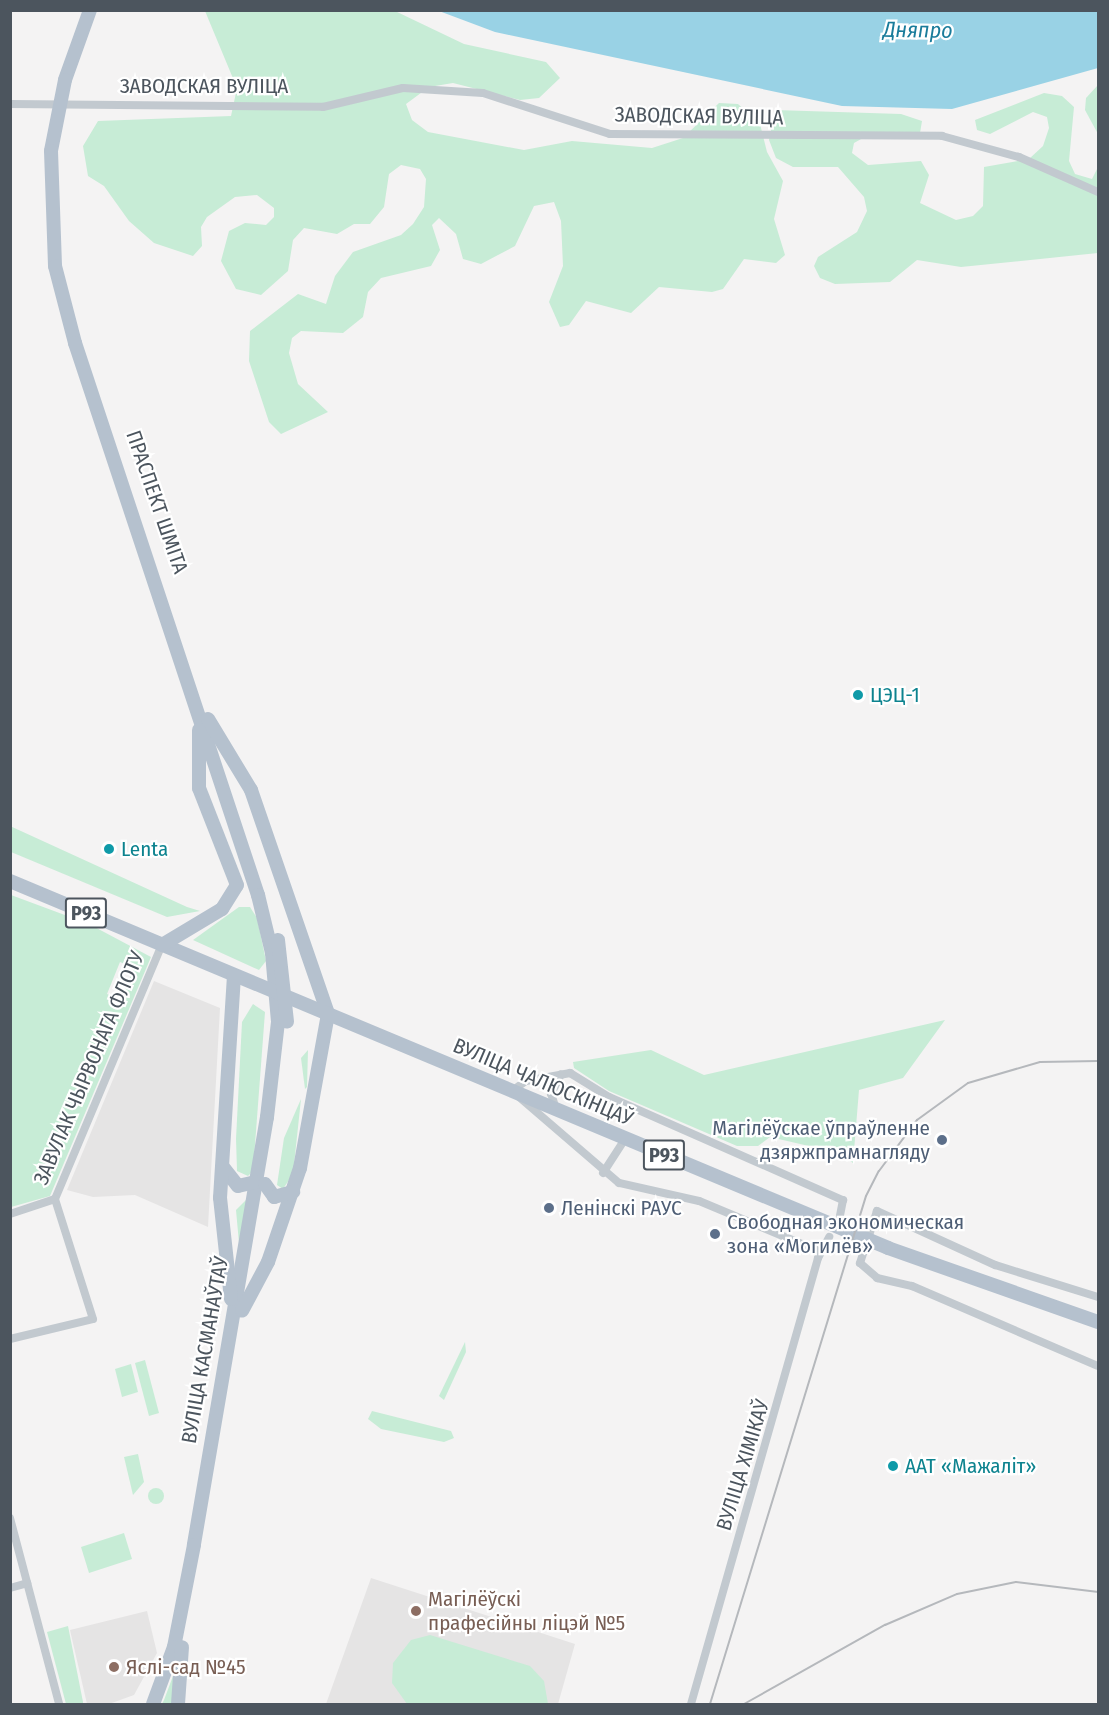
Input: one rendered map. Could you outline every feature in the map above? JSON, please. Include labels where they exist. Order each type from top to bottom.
[{"type":"main road","name":"ПРАСПЕКТ ШМІТА","points":[[90,10],[60,121],[57,216],[72,308],[203,719],[268,896],[282,999]]},
{"type":"main road","name":"ПРАСПЕКТ ШМІТА","points":[[69,81],[99,10]]},
{"type":"main road","points":[[162,945],[222,909],[237,885],[200,788],[203,719]]},
{"type":"main road","points":[[203,719],[251,790],[328,1014],[293,1192],[268,1262],[238,1310]]},
{"type":"main road","name":"ВУЛІЦА ЧАЛЮСКІНЦАЎ","points":[[10,880],[816,1219],[888,1248],[1098,1322]]},
{"type":"main road","points":[[234,975],[222,1165],[221,1236],[238,1310]]},
{"type":"main road","name":"ВУЛІЦА КАСМАНАЎТАЎ","points":[[153,1704],[174,1647],[227,1382],[260,1183],[285,1060],[282,999]]},
{"type":"main road","points":[[222,1165],[238,1186],[260,1183],[274,1197],[293,1192]]},
{"type":"main road","name":"ВУЛІЦА КАСМАНАЎТАЎ","points":[[178,1704],[180,1660],[202,1515]]},
{"type":"street","name":"ЗАВОДСКАЯ ВУЛІЦА","points":[[10,104],[323,107],[403,88],[483,93],[610,134],[942,136],[1019,157],[1098,192]]},
{"type":"street","name":"ЗАВУЛАК ЧЫРВОНАГА ФЛОТУ","points":[[10,1214],[55,1199],[162,945]]},
{"type":"street","points":[[821,1252],[699,1201],[619,1183],[603,1173],[512,1091],[526,1081],[570,1073],[609,1097],[843,1200],[840,1216]]},
{"type":"street","points":[[556,1110],[552,1094],[561,1074]]},
{"type":"street","points":[[603,1173],[625,1139]]},
{"type":"street","points":[[10,1339],[93,1319],[55,1199]]},
{"type":"street","points":[[1098,1297],[995,1265],[877,1211],[860,1263],[870,1275],[912,1286],[1098,1366]]},
{"type":"street","name":"ВУЛІЦА ХІМІКАЎ","points":[[691,1704],[821,1252],[829,1237]]},
{"type":"street","points":[[1086,1360],[1098,1357]]},
{"type":"street","points":[[10,1518],[59,1704]]},
{"type":"street","points":[[10,1587],[27,1583]]},
{"type":"shaded area","points":[[154,981],[220,1008],[208,1227],[135,1195],[93,1197],[67,1190]]},
{"type":"shaded area","name":"Магілёўскі прафесійны ліцэй №5","points":[[371,1578],[575,1644],[558,1704],[326,1704]]},
{"type":"shaded area","name":"Яслі-сад №45","points":[[147,1611],[157,1653],[134,1695],[109,1704],[87,1704],[70,1630]]},
{"type":"green space","points":[[205,11],[395,11],[464,44],[546,62],[560,78],[539,98],[520,100],[453,83],[429,87],[406,104],[412,120],[428,132],[524,150],[572,141],[652,148],[683,138],[719,103],[738,104],[760,124],[767,152],[783,181],[774,219],[785,255],[776,263],[744,259],[723,289],[712,292],[659,287],[631,313],[586,301],[569,325],[560,327],[549,302],[563,266],[561,221],[554,202],[534,206],[515,246],[481,264],[463,259],[456,234],[439,218],[432,225],[440,250],[431,266],[381,278],[368,292],[363,317],[343,333],[301,331],[292,338],[289,353],[298,384],[328,412],[281,434],[269,422],[249,361],[250,331],[298,294],[326,304],[335,276],[353,252],[401,235],[413,224],[424,207],[426,179],[420,169],[401,165],[389,174],[384,207],[370,224],[354,224],[337,234],[304,228],[293,240],[288,271],[261,295],[236,289],[221,261],[229,231],[245,223],[266,225],[274,217],[274,208],[257,195],[235,197],[207,217],[201,227],[202,246],[193,256],[154,243],[129,221],[104,186],[88,176],[83,146],[98,121],[231,116],[237,88]]},
{"type":"green space","points":[[1098,85],[1098,134],[1085,110],[1086,98]]},
{"type":"green space","points":[[1044,93],[1062,96],[1074,107],[1069,161],[1075,174],[1092,179],[1098,167],[1098,253],[961,267],[917,260],[890,282],[835,284],[820,278],[814,266],[818,257],[857,232],[867,211],[864,197],[838,167],[793,167],[776,158],[769,140],[775,110],[901,114],[922,121],[920,133],[863,138],[854,143],[852,153],[868,165],[921,161],[929,175],[920,203],[956,220],[973,216],[983,206],[984,167],[1029,159],[1043,146],[1049,128],[1047,117],[1033,112],[990,134],[977,130],[975,120]]},
{"type":"green space","points":[[10,826],[200,911],[167,917],[11,852]]},
{"type":"green space","points":[[11,895],[89,924],[151,957],[50,1196],[11,1207]],"holes":[[[120,962],[134,968],[121,999],[107,994]]]},
{"type":"green space","points":[[239,907],[250,907],[257,918],[266,961],[259,970],[193,940]]},
{"type":"green space","points":[[253,1004],[265,1012],[253,1171],[248,1176],[237,1171],[236,1139],[242,1022]]},
{"type":"green space","points":[[945,1020],[903,1078],[859,1090],[853,1163],[839,1153],[770,1137],[758,1146],[737,1146],[609,1091],[574,1068],[573,1062],[651,1050],[704,1075]]},
{"type":"green space","points":[[308,1050],[307,1087],[305,1089],[301,1058]]},
{"type":"green space","points":[[301,1099],[293,1174],[283,1189],[277,1185],[284,1138]]},
{"type":"green space","points":[[246,1200],[249,1202],[239,1243],[236,1210]]},
{"type":"green space","points":[[465,1342],[466,1352],[444,1400],[439,1396]]},
{"type":"green space","points":[[145,1360],[159,1413],[149,1416],[135,1363]]},
{"type":"green space","points":[[131,1364],[138,1392],[122,1397],[115,1369]]},
{"type":"green space","points":[[372,1411],[451,1431],[454,1438],[444,1442],[381,1429],[368,1419]]},
{"type":"green space","points":[[138,1454],[144,1482],[133,1495],[124,1457]]},
{"type":"green space","points":[[153,1488],[159,1488],[164,1496],[162,1502],[153,1504],[148,1499],[148,1493]]},
{"type":"green space","points":[[124,1533],[132,1559],[89,1573],[81,1547]]},
{"type":"green space","points":[[68,1626],[83,1704],[66,1704],[47,1632]]},
{"type":"green space","points":[[430,1635],[530,1666],[544,1681],[548,1704],[407,1704],[392,1683],[393,1663],[411,1640]]},
{"type":"green space","points":[[173,1676],[173,1704],[162,1704],[164,1700]]},
{"type":"water","name":"Дняпро","points":[[439,11],[1098,11],[1098,68],[952,109],[842,106],[495,32]]},
{"type":"railway","points":[[710,1704],[866,1196],[879,1171],[917,1120],[968,1083],[1040,1062],[1098,1061]]},
{"type":"railway","points":[[744,1704],[885,1625],[957,1594],[1016,1582],[1098,1592]]},
{"type":"place","name":"ЦЭЦ-1","points":[[858,695]]},
{"type":"place","name":"Lenta","points":[[109,849]]},
{"type":"place","name":"Магілёўскае ўпраўленне дзяржпрамнагляду","points":[[942,1140]]},
{"type":"place","name":"Ленінскі РАУС","points":[[549,1208]]},
{"type":"place","name":"Свободная экономическая зона «Могилёв»","points":[[715,1234]]},
{"type":"place","name":"ААТ «Мажаліт»","points":[[893,1466]]},
{"type":"place","name":"Магілёўскі прафесійны ліцэй №5","points":[[416,1611]]},
{"type":"place","name":"Яслі-сад №45","points":[[114,1667]]}]
